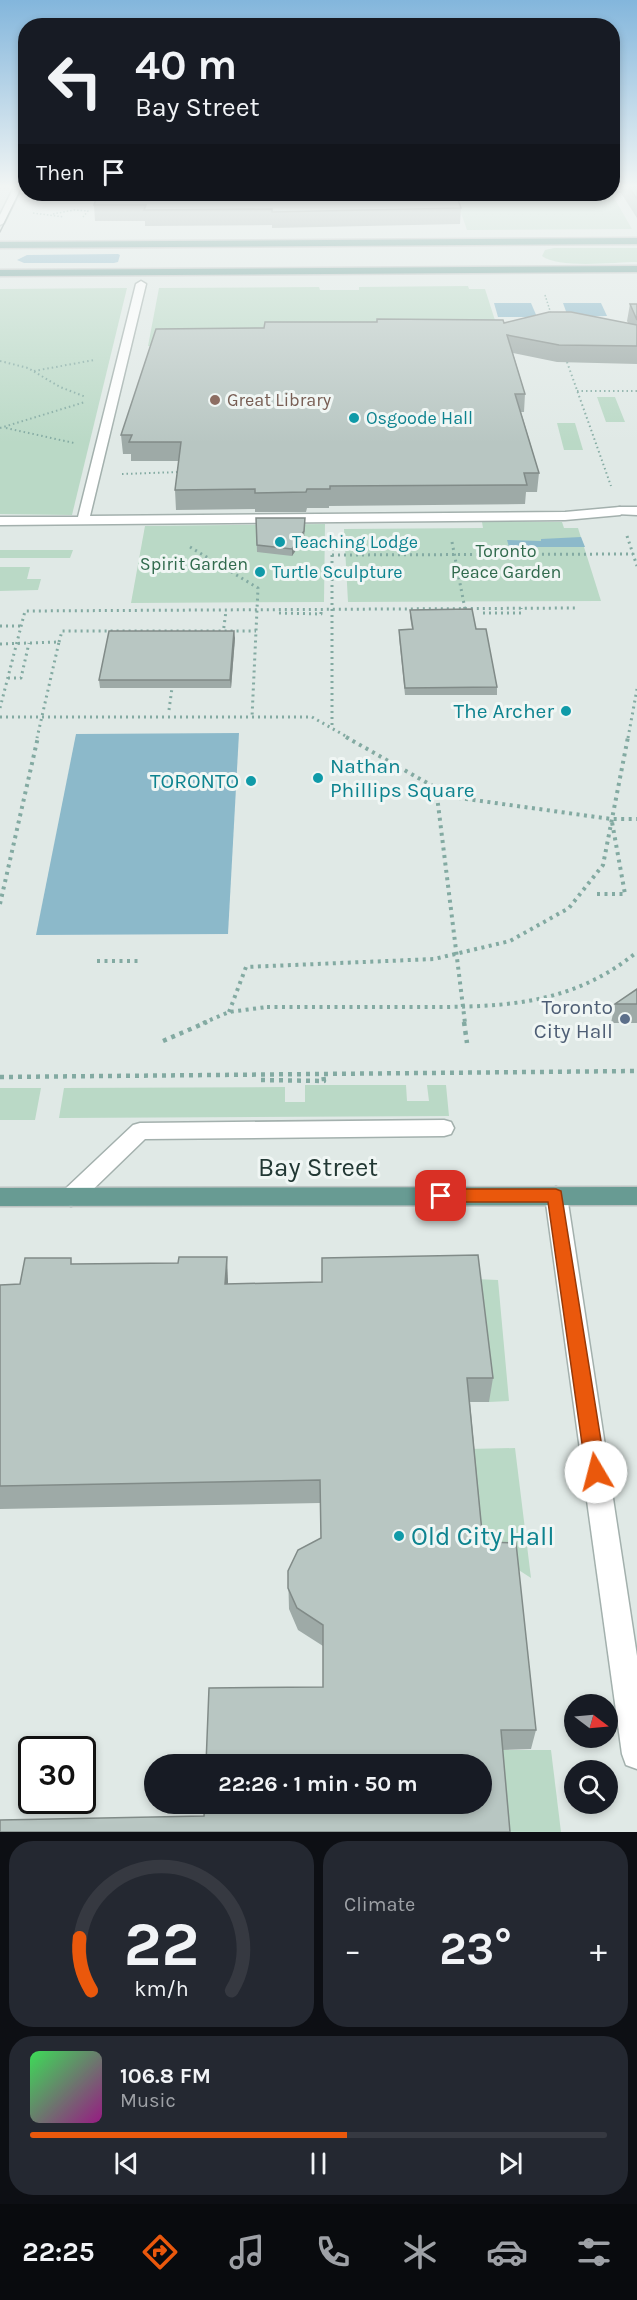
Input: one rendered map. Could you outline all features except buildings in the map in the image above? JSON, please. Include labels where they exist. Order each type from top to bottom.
[{"type":"main road","points":[[0,273],[87,272]]},
{"type":"main road","name":"Bay Street","points":[[0,1197],[637,1196]]},
{"type":"street","points":[[83,520],[141,284]]},
{"type":"street","points":[[0,521],[565,516],[637,511]]},
{"type":"street","points":[[71,1197],[140,1131],[444,1128]]},
{"type":"street","points":[[556,1196],[637,1754]]},
{"type":"path","points":[[542,287],[552,318]]},
{"type":"path","points":[[34,371],[94,360],[122,362]]},
{"type":"path","points":[[0,361],[18,364],[60,387],[92,400],[1,428]]},
{"type":"path","points":[[567,362],[620,511]]},
{"type":"path","points":[[577,391],[637,391]]},
{"type":"path","points":[[1,428],[22,430],[62,442],[102,445]]},
{"type":"path","points":[[94,474],[181,472]]},
{"type":"path","points":[[332,519],[332,728]]},
{"type":"path","points":[[143,520],[258,588],[252,717]]},
{"type":"path","points":[[452,541],[465,609]]},
{"type":"path","points":[[332,555],[633,554]]},
{"type":"path","points":[[483,613],[521,613],[521,608]]},
{"type":"path","points":[[439,609],[440,616]]},
{"type":"path","points":[[279,614],[439,609],[575,609]]},
{"type":"path","points":[[0,708],[26,611],[321,612]]},
{"type":"path","points":[[223,634],[226,611]]},
{"type":"path","points":[[0,626],[22,626]]},
{"type":"path","points":[[0,904],[63,631],[256,631]]},
{"type":"path","points":[[176,638],[177,631]]},
{"type":"path","points":[[0,644],[59,642]]},
{"type":"path","points":[[8,678],[21,678],[29,644]]},
{"type":"path","points":[[169,710],[172,688]]},
{"type":"path","points":[[229,1012],[246,967],[434,960],[510,941],[568,908],[603,865],[637,689]]},
{"type":"path","points":[[0,717],[312,717],[452,797],[611,819],[637,819]]},
{"type":"path","points":[[436,788],[467,1042]]},
{"type":"path","points":[[597,894],[625,894],[611,819]]},
{"type":"path","points":[[163,1041],[229,1012],[267,1007],[485,1007],[519,1004],[555,997],[595,982],[625,964],[637,952]]},
{"type":"path","points":[[97,961],[140,961]]},
{"type":"path","points":[[0,1077],[637,1071]]},
{"type":"path","points":[[261,1080],[324,1081],[323,1074]]},
{"type":"green space","points":[[468,286],[469,289],[485,289],[500,336],[264,345],[148,346],[159,288],[319,287],[320,290],[359,290],[359,287]]},
{"type":"green space","points":[[127,288],[72,515],[0,514],[0,289]]},
{"type":"green space","points":[[597,397],[615,397],[625,422],[606,422]]},
{"type":"green space","points":[[557,423],[575,423],[583,450],[564,450]]},
{"type":"green space","name":"Toronto Peace Garden","points":[[482,522],[562,522],[564,528],[578,528],[601,601],[348,602],[344,529],[483,528]]},
{"type":"green space","name":"Spirit Garden","points":[[325,524],[324,602],[131,603],[145,526]]},
{"type":"green space","points":[[0,550],[73,550],[70,558],[0,558]]},
{"type":"green space","points":[[0,567],[30,567],[27,579],[41,579],[38,590],[0,591]]},
{"type":"green space","points":[[305,1085],[406,1085],[407,1101],[429,1101],[427,1085],[446,1085],[449,1116],[59,1118],[64,1088],[285,1087],[285,1102],[305,1102]]},
{"type":"green space","points":[[0,1088],[41,1088],[35,1120],[0,1120]]},
{"type":"green space","points":[[475,1279],[498,1280],[509,1401],[489,1402]]},
{"type":"green space","points":[[515,1448],[531,1578],[511,1565],[479,1565],[469,1449]]},
{"type":"green space","points":[[496,1750],[551,1750],[561,1832],[504,1832]]},
{"type":"water","points":[[494,303],[531,303],[537,317],[498,317]]},
{"type":"water","points":[[563,303],[601,303],[607,316],[568,317]]},
{"type":"water","points":[[581,537],[585,547],[509,547],[507,540],[541,541],[541,539]]},
{"type":"water","points":[[239,733],[228,934],[36,935],[76,734]]},
{"type":"place","name":"Great Library","points":[[215,400]]},
{"type":"place","name":"Osgoode Hall","points":[[354,418]]},
{"type":"place","name":"Teaching Lodge","points":[[280,542]]},
{"type":"place","name":"Turtle Sculpture","points":[[260,572]]},
{"type":"place","name":"The Archer","points":[[566,711]]},
{"type":"place","name":"Nathan Phillips Square","points":[[318,778]]},
{"type":"place","name":"TORONTO","points":[[251,781]]},
{"type":"place","name":"Toronto City Hall","points":[[625,1019]]},
{"type":"place","name":"Old City Hall","points":[[399,1536]]},
{"type":"route","points":[[441,1196],[556,1196],[596,1472]]}]
